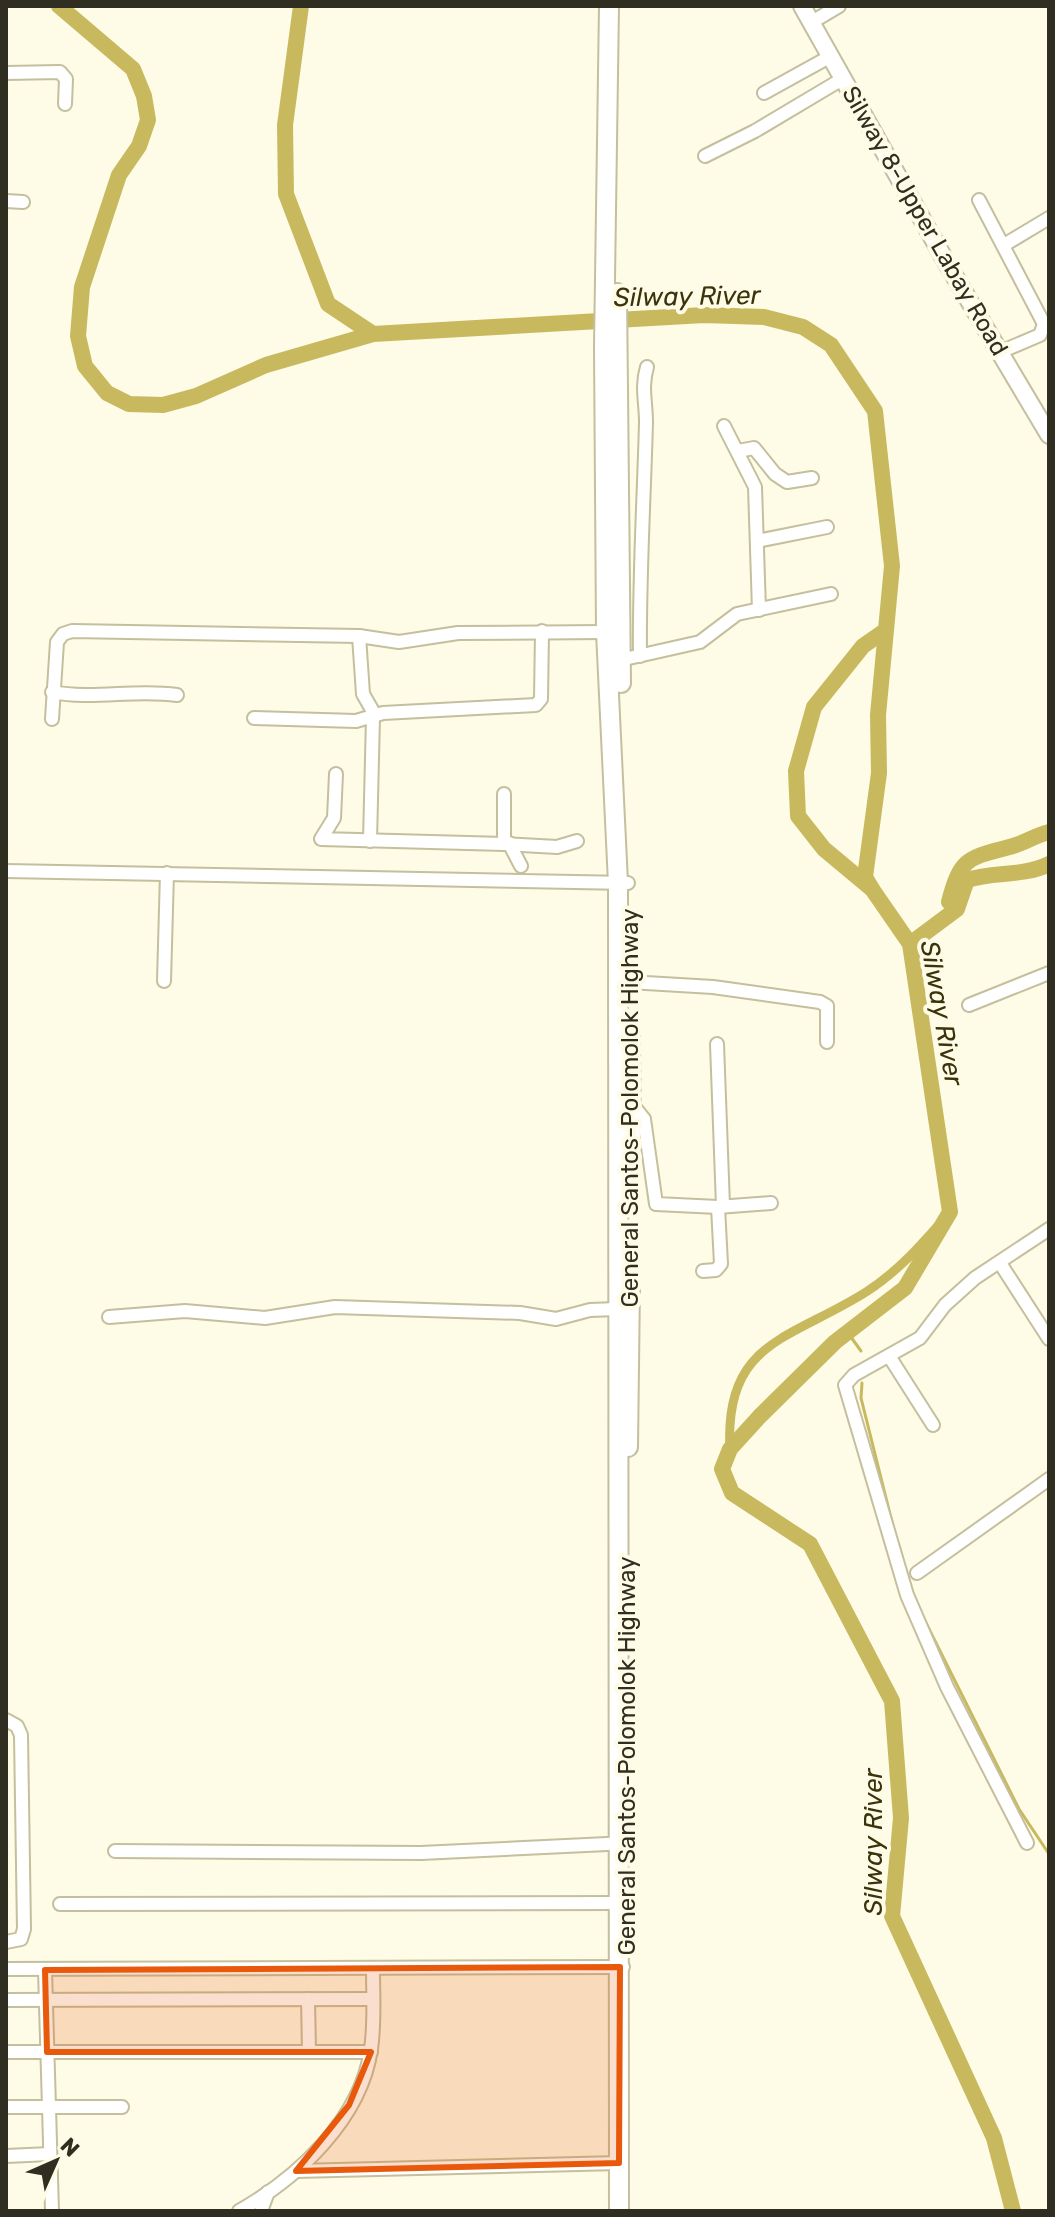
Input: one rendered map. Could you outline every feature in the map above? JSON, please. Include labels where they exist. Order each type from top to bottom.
[{"type":"highway","points":[[609,6],[611,286]]},
{"type":"highway","points":[[619,6],[606,632],[623,883],[617,1309],[624,1967],[619,2211]]},
{"type":"highway","name":"General Santos-Polomolok Highway","points":[[610,348],[620,660],[623,883],[632,1104],[623,1843]]},
{"type":"highway","name":"General Santos-Polomolok Highway","points":[[624,1967],[629,2211]]},
{"type":"main road","name":"Silway 8-Upper Labay Road","points":[[802,6],[1049,435]]},
{"type":"street","points":[[812,22],[839,6]]},
{"type":"street","points":[[764,93],[831,56]]},
{"type":"street","points":[[6,73],[60,72],[66,79],[65,104]]},
{"type":"street","points":[[705,156],[755,131],[844,78]]},
{"type":"street","points":[[979,200],[1044,324],[1040,335],[1000,352]]},
{"type":"street","points":[[6,201],[23,202]]},
{"type":"street","points":[[1004,245],[1049,218]]},
{"type":"street","points":[[640,656],[639,558],[646,422],[642,394],[647,367]]},
{"type":"street","points":[[724,426],[755,487],[759,610]]},
{"type":"street","points":[[738,451],[754,448],[775,474],[787,482],[812,478]]},
{"type":"street","points":[[757,541],[827,527]]},
{"type":"street","points":[[620,660],[700,642],[737,614],[831,594]]},
{"type":"street","points":[[52,719],[57,642],[63,634],[72,631],[359,636],[399,642],[458,633],[606,632]]},
{"type":"street","points":[[254,718],[328,722],[536,705],[541,699],[542,631]]},
{"type":"street","points":[[359,636],[363,694],[374,716],[370,841]]},
{"type":"street","points":[[52,692],[76,696],[140,691],[177,695]]},
{"type":"street","points":[[336,774],[334,818],[317,839],[557,847],[577,841]]},
{"type":"street","points":[[504,794],[506,844],[521,866]]},
{"type":"street","points":[[6,871],[623,883]]},
{"type":"street","points":[[164,981],[167,873]]},
{"type":"street","points":[[969,1005],[1049,973]]},
{"type":"street","points":[[629,982],[713,987],[768,998],[820,1002],[827,1006],[829,1015],[827,1042]]},
{"type":"street","points":[[703,1271],[716,1270],[721,1264],[717,1044]]},
{"type":"street","points":[[632,1104],[644,1119],[656,1204],[720,1206],[771,1203]]},
{"type":"street","points":[[1027,1843],[960,1714],[907,1595],[850,1407],[846,1382],[920,1338],[945,1305],[975,1278],[1049,1229]]},
{"type":"street","points":[[1000,1263],[1049,1339]]},
{"type":"street","points":[[109,1317],[185,1311],[265,1318],[335,1307],[520,1313],[556,1319],[590,1310],[617,1309]]},
{"type":"street","points":[[889,1356],[933,1425]]},
{"type":"street","points":[[917,1573],[1049,1479]]},
{"type":"street","points":[[6,1720],[17,1726],[21,1735],[24,1929],[21,1939],[6,1942]]},
{"type":"street","points":[[115,1851],[421,1853],[623,1843]]},
{"type":"street","points":[[60,1904],[623,1903]]},
{"type":"street","points":[[6,1969],[624,1967]]},
{"type":"street","points":[[239,2211],[313,2156],[349,2105],[371,2052],[373,1969]]},
{"type":"street","points":[[45,1970],[52,2211]]},
{"type":"street","points":[[308,1999],[309,2052]]},
{"type":"street","points":[[6,2000],[373,1999]]},
{"type":"street","points":[[6,2052],[371,2052]]},
{"type":"street","points":[[6,2107],[122,2107]]},
{"type":"street","points":[[6,2156],[50,2154]]},
{"type":"street","points":[[296,2171],[619,2163]]},
{"type":"street","points":[[261,2211],[268,2192]]},
{"type":"highlighted area","points":[[620,1967],[619,2163],[296,2171],[349,2105],[371,2052],[47,2052],[45,1970]]},
{"type":"waterway","name":"Silway River","points":[[59,6],[133,69],[144,96],[148,120],[139,146],[119,175],[82,287],[78,336],[85,366],[107,393],[129,404],[163,405],[196,396],[266,365],[373,334],[704,315],[764,317],[803,327],[831,345],[875,411],[892,566],[886,630],[863,646],[814,707],[796,771],[798,816],[824,849],[872,889],[910,944],[950,1212],[905,1288],[835,1342],[759,1417],[730,1449],[722,1469],[732,1493],[810,1544],[892,1701],[901,1818],[892,1916],[994,2138],[1013,2211]]},
{"type":"waterway","points":[[301,6],[285,125],[286,194],[328,304],[373,334]]},
{"type":"waterway","points":[[872,889],[865,877],[879,773],[878,715],[886,630]]},
{"type":"waterway","points":[[949,902],[958,875],[969,861],[1049,832]]},
{"type":"waterway","points":[[910,944],[957,909],[967,880],[1029,871],[1049,864]]},
{"type":"waterway","points":[[730,1449],[731,1413],[738,1386],[750,1365],[767,1348],[788,1334],[878,1284],[911,1255],[950,1212]]},
{"type":"waterway","points":[[848,1333],[861,1351]]},
{"type":"waterway","points":[[862,1383],[861,1398],[896,1538]]},
{"type":"waterway","points":[[923,1617],[1019,1809],[1049,1854]]}]
